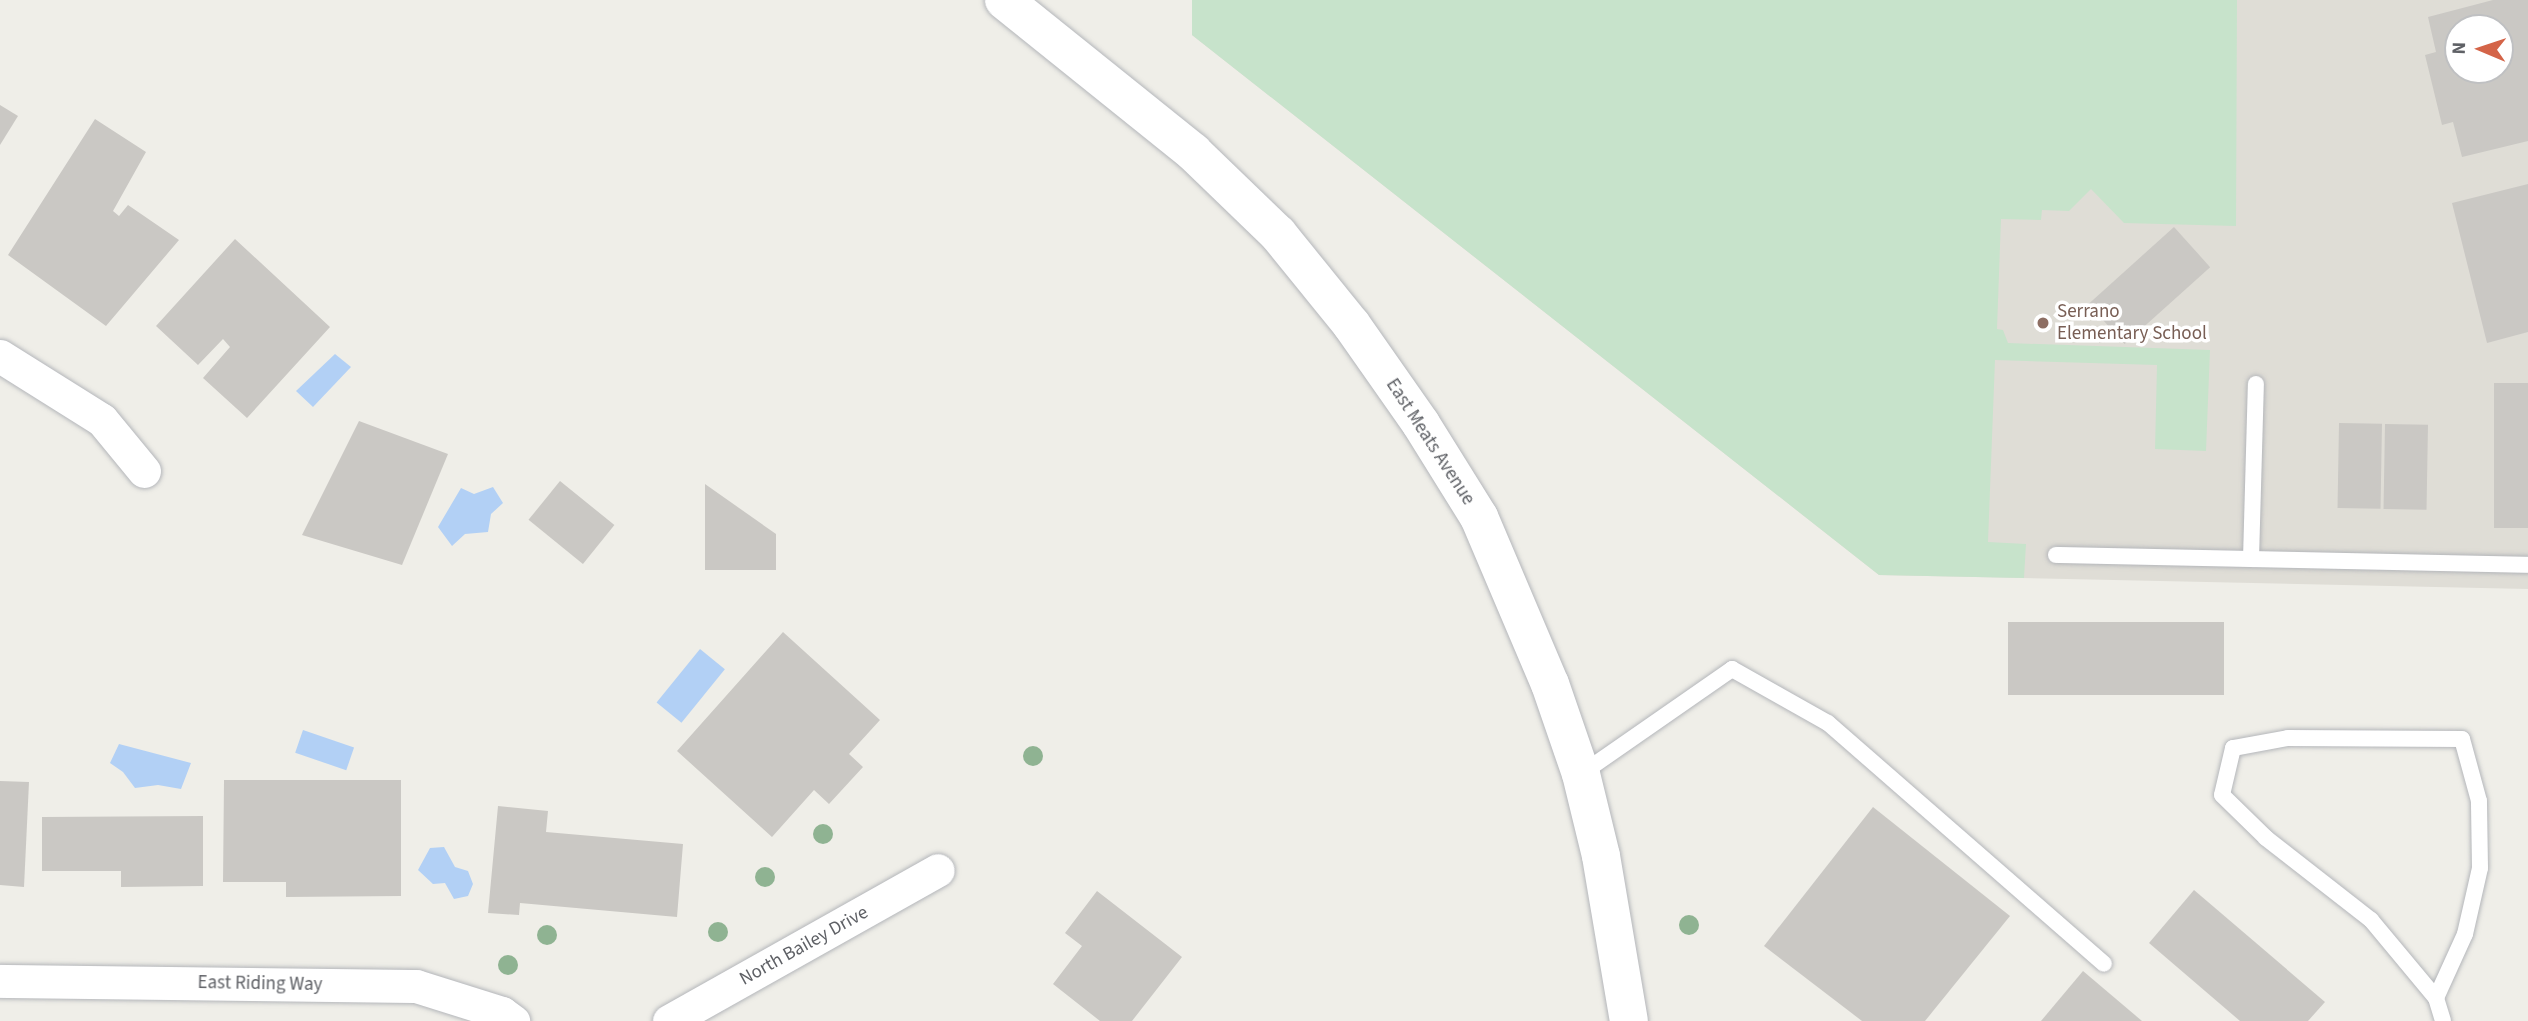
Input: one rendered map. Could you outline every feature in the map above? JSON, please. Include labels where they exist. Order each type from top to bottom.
[{"type":"street","name":"East Meats Avenue","points":[[1004,0],[1194,152],[1278,234],[1351,324],[1421,424],[1479,517],[1550,684],[1581,774],[1603,869],[1629,1021]]},
{"type":"street","points":[[0,356],[102,420],[144,471]]},
{"type":"street","name":"North Bailey Drive","points":[[670,1021],[938,870]]},
{"type":"street","name":"East Riding Way","points":[[0,981],[416,986],[502,1013],[513,1021]]},
{"type":"lane","points":[[2251,559],[2256,384]]},
{"type":"lane","points":[[2056,555],[2528,565]]},
{"type":"lane","points":[[1581,774],[1732,669],[1828,723],[2104,964]]},
{"type":"lane","points":[[2436,998],[2465,934],[2480,867],[2479,801],[2462,739],[2288,738],[2233,748],[2222,795],[2266,838],[2371,920],[2436,998],[2443,1021]]},
{"type":"shaded area","name":"Serrano Elementary School","points":[[1192,0],[2528,0],[2528,589],[1879,575],[1192,35]]},
{"type":"green space","points":[[1192,0],[2237,0],[2236,226],[2124,223],[2091,189],[2069,211],[2042,210],[2041,220],[2001,219],[1997,329],[2003,330],[2008,343],[2210,350],[2206,451],[2155,449],[2157,365],[1995,360],[1988,542],[2026,544],[2024,578],[1879,575],[1192,35]]},
{"type":"water","points":[[335,354],[351,367],[313,407],[296,391]]},
{"type":"water","points":[[493,487],[503,503],[491,514],[488,532],[465,534],[452,546],[438,527],[461,488],[474,494]]},
{"type":"water","points":[[700,649],[725,669],[681,723],[657,703]]},
{"type":"water","points":[[303,730],[354,748],[346,770],[295,753]]},
{"type":"water","points":[[119,744],[191,763],[181,789],[158,785],[135,788],[123,772],[110,763]]},
{"type":"water","points":[[444,847],[455,867],[468,871],[473,884],[468,896],[454,899],[445,883],[433,884],[418,870],[430,848]]},
{"type":"building","points":[[2493,0],[2528,0],[2528,141],[2462,157],[2453,122],[2442,125],[2425,55],[2436,52],[2428,17]]},
{"type":"building","points":[[0,105],[18,116],[0,145]]},
{"type":"building","points":[[95,119],[146,152],[113,211],[119,216],[128,205],[179,240],[106,326],[8,255]]},
{"type":"building","points":[[2528,184],[2528,332],[2487,343],[2452,203]]},
{"type":"building","points":[[2174,227],[2210,267],[2125,344],[2089,304]]},
{"type":"building","points":[[235,239],[330,327],[247,418],[203,378],[230,347],[223,339],[198,365],[156,326]]},
{"type":"building","points":[[2494,383],[2528,383],[2528,528],[2494,528]]},
{"type":"building","points":[[359,421],[448,454],[402,565],[302,535]]},
{"type":"building","points":[[2339,423],[2382,424],[2381,509],[2338,508]]},
{"type":"building","points":[[2385,424],[2428,425],[2427,510],[2384,509]]},
{"type":"building","points":[[560,481],[614,525],[583,564],[529,520]]},
{"type":"building","points":[[705,484],[776,534],[776,570],[705,570]]},
{"type":"building","points":[[2008,622],[2224,622],[2224,695],[2008,695]]},
{"type":"building","points":[[783,632],[880,720],[849,754],[863,767],[829,804],[814,790],[772,837],[677,751]]},
{"type":"building","points":[[224,780],[401,780],[401,896],[286,897],[286,882],[223,882]]},
{"type":"building","points":[[0,781],[29,782],[24,887],[0,885]]},
{"type":"building","points":[[498,806],[548,811],[546,832],[683,844],[677,917],[520,903],[519,915],[488,913]]},
{"type":"building","points":[[1873,807],[2010,916],[1925,1021],[1862,1021],[1764,946]]},
{"type":"building","points":[[203,816],[203,886],[121,887],[121,871],[42,871],[42,817]]},
{"type":"building","points":[[2194,890],[2325,1002],[2308,1021],[2240,1021],[2149,943]]},
{"type":"building","points":[[1097,891],[1182,957],[1132,1021],[1100,1021],[1053,984],[1082,946],[1065,933]]},
{"type":"building","points":[[2083,971],[2142,1021],[2041,1021]]},
{"type":"place","name":"Serrano Elementary School","points":[[2043,323]]}]
